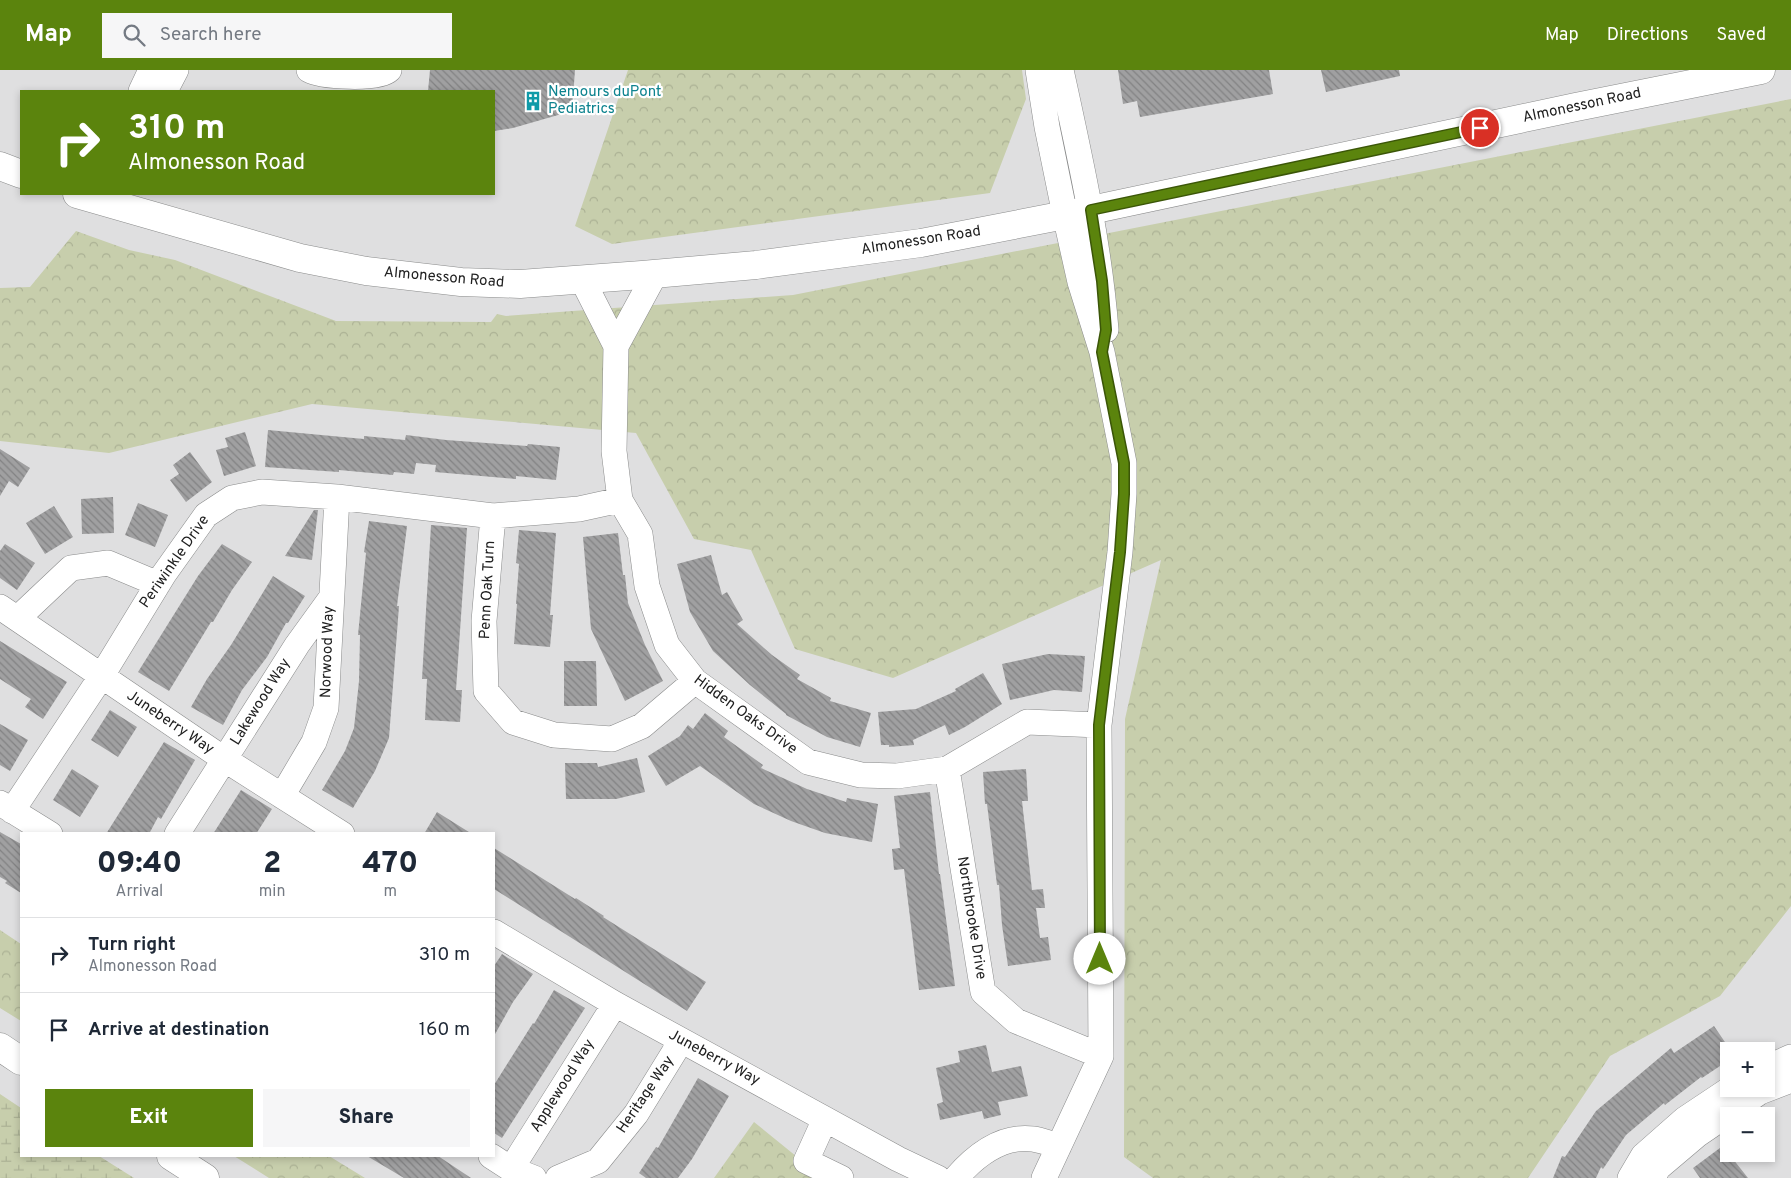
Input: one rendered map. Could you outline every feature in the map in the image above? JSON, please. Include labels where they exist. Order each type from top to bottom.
[{"type":"main road","name":"Almonesson Road","points":[[85,195],[117,199],[300,258],[366,271],[461,282],[520,284],[582,280],[756,265],[921,243],[1091,210],[1567,109],[1761,70]]},
{"type":"main road","points":[[0,166],[20,174]]},
{"type":"main road","points":[[0,1047],[20,1060]]},
{"type":"main road","points":[[173,1157],[205,1178]]},
{"type":"street","points":[[141,90],[151,70]]},
{"type":"street","points":[[166,90],[176,70]]},
{"type":"street","points":[[309,70],[328,75],[374,72]]},
{"type":"street","points":[[1038,70],[1046,127],[1065,215],[1080,282],[1102,352],[1124,463],[1120,552],[1099,725],[1101,1056],[1044,1178]]},
{"type":"street","points":[[1061,70],[1091,210],[1102,281],[1106,330],[1102,352]]},
{"type":"street","name":"Hidden Oaks Drive","points":[[655,274],[616,346],[614,451],[620,500],[640,534],[647,586],[667,644],[694,681],[808,762],[860,775],[897,776],[947,769],[1026,722],[1099,725]]},
{"type":"street","name":"Hidden Oaks Drive","points":[[582,280],[616,346]]},
{"type":"street","name":"Periwinkle Drive","points":[[6,807],[102,677],[158,584],[206,514],[232,498],[262,492],[337,497],[493,516],[579,509],[620,500]]},
{"type":"street","name":"Norwood Way","points":[[282,796],[314,742],[326,708],[337,497]]},
{"type":"street","name":"Penn Oak Turn","points":[[493,516],[484,621],[486,690],[512,722],[554,735],[612,739],[642,726],[694,681]]},
{"type":"street","points":[[9,613],[72,568],[108,563],[158,584]]},
{"type":"street","name":"Lakewood Way","points":[[178,832],[297,645],[331,598]]},
{"type":"street","name":"Juneberry Way","points":[[9,613],[224,759],[339,832]]},
{"type":"street","name":"Northbrooke Drive","points":[[947,769],[983,992],[1016,1022],[1101,1056]]},
{"type":"street","points":[[6,807],[47,832]]},
{"type":"street","name":"Juneberry Way","points":[[495,933],[681,1041],[898,1159],[938,1178]]},
{"type":"street","name":"Applewood Way","points":[[512,1168],[615,1004]]},
{"type":"street","name":"Heritage Way","points":[[558,1178],[598,1161],[636,1114],[681,1041]]},
{"type":"street","points":[[1775,1064],[1791,1057]]},
{"type":"street","points":[[1630,1178],[1651,1168],[1697,1135],[1726,1099],[1760,1092],[1791,1080]]},
{"type":"street","points":[[825,1119],[806,1161],[841,1178]]},
{"type":"street","points":[[956,1178],[969,1162],[982,1152],[1016,1138],[1033,1139],[1059,1146]]},
{"type":"green space","points":[[628,70],[1022,70],[1026,99],[990,193],[612,244],[575,226]]},
{"type":"green space","points":[[1791,99],[1791,906],[1720,996],[1610,1056],[1528,1178],[1153,1178],[1124,1157],[1125,719],[1161,560],[893,678],[795,649],[751,550],[694,539],[636,433],[312,404],[109,453],[0,441],[0,288],[30,287],[76,231],[129,250],[175,260],[336,321],[491,322],[497,314],[506,316],[793,295]]},
{"type":"green space","points":[[0,930],[20,943],[20,1020],[0,1008]]},
{"type":"green space","points":[[0,1094],[20,1107],[20,1157],[101,1157],[134,1178],[0,1178]]},
{"type":"green space","points":[[754,1122],[823,1178],[714,1178]]},
{"type":"green space","points":[[236,1157],[331,1157],[365,1178],[269,1178]]},
{"type":"building","name":"Nemours duPont Pediatrics","points":[[430,70],[575,70],[572,111],[513,128],[495,131],[495,90],[428,90]]},
{"type":"building","points":[[1118,70],[1269,70],[1273,94],[1140,117],[1137,101],[1123,104]]},
{"type":"building","points":[[1321,70],[1399,70],[1400,76],[1326,92]]},
{"type":"building","points":[[268,430],[364,439],[364,436],[405,440],[406,435],[446,440],[560,447],[556,480],[516,476],[516,479],[435,472],[436,465],[416,463],[414,474],[394,472],[393,475],[339,470],[339,472],[265,467]]},
{"type":"building","points":[[245,432],[256,466],[224,476],[216,450],[228,447],[225,438]]},
{"type":"building","points":[[0,449],[30,468],[18,487],[9,481],[0,496]]},
{"type":"building","points":[[190,452],[212,482],[186,502],[170,480],[179,474],[173,465]]},
{"type":"building","points":[[113,497],[114,533],[82,534],[81,499]]},
{"type":"building","points":[[138,503],[168,515],[155,547],[125,535]]},
{"type":"building","points":[[54,506],[73,537],[45,554],[26,523]]},
{"type":"building","points":[[314,510],[318,510],[312,560],[285,556]]},
{"type":"building","points":[[369,521],[407,526],[397,606],[399,606],[389,738],[375,771],[353,808],[322,790],[345,751],[354,728],[359,681],[360,635],[358,635],[366,553],[364,552]]},
{"type":"building","points":[[431,525],[467,528],[456,690],[462,690],[460,722],[425,720],[427,679],[422,679]]},
{"type":"building","points":[[519,530],[556,533],[550,615],[553,615],[550,647],[514,644],[519,564],[516,563]]},
{"type":"building","points":[[618,533],[628,603],[645,645],[663,681],[625,701],[591,629],[583,537]]},
{"type":"building","points":[[5,544],[35,563],[17,590],[0,578],[0,551]]},
{"type":"building","points":[[222,544],[252,562],[232,590],[213,622],[211,622],[169,691],[138,672],[198,576]]},
{"type":"building","points":[[711,555],[722,595],[727,592],[743,620],[737,624],[772,655],[800,675],[797,679],[831,698],[830,701],[871,713],[860,747],[827,737],[786,715],[713,651],[690,612],[677,564]]},
{"type":"building","points":[[273,576],[305,596],[288,623],[286,623],[267,657],[242,690],[223,725],[191,707]]},
{"type":"building","points":[[0,641],[67,682],[43,719],[25,707],[31,699],[0,679]]},
{"type":"building","points":[[1048,654],[1085,656],[1082,692],[1054,690],[1010,700],[1002,664]]},
{"type":"building","points":[[564,661],[596,661],[597,706],[564,706]]},
{"type":"building","points":[[983,673],[1002,704],[949,735],[945,725],[913,740],[914,745],[889,747],[889,745],[881,745],[878,712],[916,709],[956,691],[955,689]]},
{"type":"building","points":[[110,710],[137,727],[118,757],[91,740]]},
{"type":"building","points":[[705,713],[728,731],[724,737],[763,765],[761,768],[807,789],[846,802],[847,798],[878,804],[872,842],[825,833],[791,821],[754,804],[700,766],[666,786],[648,756],[680,736],[688,725],[693,729]]},
{"type":"building","points":[[0,724],[28,740],[10,771],[0,765]]},
{"type":"building","points":[[164,742],[195,760],[161,819],[158,817],[150,832],[107,832]]},
{"type":"building","points":[[637,758],[645,792],[616,799],[566,799],[565,763],[597,763],[598,767]]},
{"type":"building","points":[[72,769],[99,786],[80,817],[53,800]]},
{"type":"building","points":[[1026,769],[1028,801],[1022,801],[1032,890],[1043,889],[1045,908],[1036,908],[1040,938],[1048,937],[1051,960],[1008,966],[999,885],[997,885],[987,804],[985,804],[983,772]]},
{"type":"building","points":[[241,790],[272,809],[257,832],[214,832]]},
{"type":"building","points":[[930,792],[939,874],[955,986],[919,990],[904,869],[894,870],[892,849],[900,848],[894,796]]},
{"type":"building","points":[[437,812],[469,832],[425,832]]},
{"type":"building","points":[[0,832],[20,843],[20,892],[5,883],[7,881],[0,877]]},
{"type":"building","points":[[495,849],[576,898],[706,982],[687,1011],[495,890]]},
{"type":"building","points":[[502,954],[533,974],[513,1002],[495,1034],[495,964]]},
{"type":"building","points":[[554,990],[585,1008],[502,1138],[495,1134],[495,1083]]},
{"type":"building","points":[[1714,1026],[1725,1042],[1720,1042],[1720,1066],[1701,1077],[1665,1105],[1664,1103],[1626,1135],[1603,1169],[1601,1167],[1596,1178],[1553,1178],[1562,1156],[1565,1157],[1596,1111],[1671,1048],[1674,1053]]},
{"type":"building","points":[[986,1045],[992,1072],[1021,1066],[1028,1096],[998,1102],[1001,1115],[984,1119],[982,1111],[940,1120],[937,1104],[943,1102],[936,1068],[960,1062],[958,1051]]},
{"type":"building","points":[[698,1078],[729,1096],[692,1159],[678,1178],[646,1178],[639,1173],[656,1147],[658,1148]]},
{"type":"building","points":[[1720,1148],[1720,1162],[1735,1162],[1748,1178],[1700,1178],[1693,1168]]},
{"type":"building","points":[[369,1157],[440,1157],[471,1178],[404,1178]]},
{"type":"place","name":"Nemours duPont Pediatrics","points":[[533,101]]},
{"type":"route","points":[[1100,959],[1099,725],[1120,552],[1124,463],[1102,352],[1106,330],[1102,281],[1091,210],[1480,128]]}]
